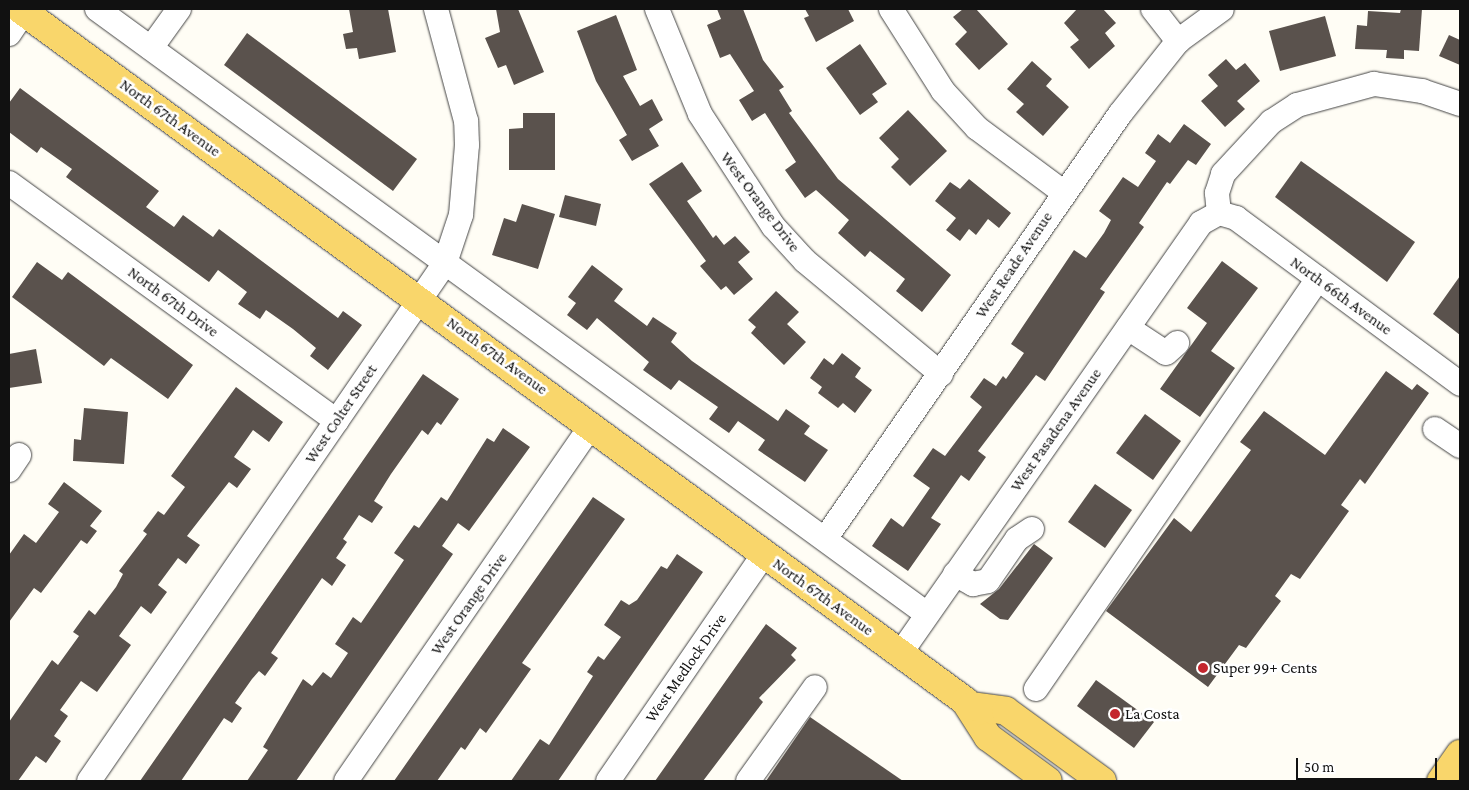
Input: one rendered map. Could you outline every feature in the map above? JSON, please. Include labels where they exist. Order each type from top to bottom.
[{"type":"main road","name":"North 67th Avenue","points":[[22,10],[972,706],[988,737],[1048,781]]},
{"type":"main road","name":"North 67th Avenue","points":[[972,706],[1006,711],[1102,781]]},
{"type":"main road","points":[[1441,781],[1460,754]]},
{"type":"street","points":[[97,9],[928,614]]},
{"type":"street","points":[[151,48],[179,9]]},
{"type":"street","name":"West Colter Street","points":[[89,781],[445,263],[461,215],[467,145],[466,120],[436,9]]},
{"type":"street","name":"West Orange Drive","points":[[657,9],[700,114],[773,226],[805,261],[941,374]]},
{"type":"street","points":[[891,9],[943,91],[977,128],[1063,192]]},
{"type":"street","points":[[1154,9],[1178,41]]},
{"type":"street","name":"West Reade Avenue","points":[[825,539],[941,374],[1063,192],[1178,41],[1222,9]]},
{"type":"street","points":[[9,34],[22,10]]},
{"type":"street","points":[[1219,213],[1217,193],[1223,174],[1271,122],[1297,105],[1374,84],[1422,91],[1460,104]]},
{"type":"street","name":"North 67th Drive","points":[[9,183],[337,421]]},
{"type":"street","name":"North 66th Avenue","points":[[1219,213],[1236,218],[1460,384]]},
{"type":"street","name":"West Pasadena Avenue","points":[[900,654],[1201,223],[1219,213]]},
{"type":"street","points":[[1036,689],[1318,279]]},
{"type":"street","points":[[1128,328],[1165,354]]},
{"type":"street","name":"West Orange Drive","points":[[346,781],[591,426]]},
{"type":"street","points":[[1435,429],[1460,446]]},
{"type":"street","points":[[955,574],[973,584],[988,581],[1017,539],[1032,530]]},
{"type":"street","name":"West Medlock Drive","points":[[608,781],[764,554]]},
{"type":"street","points":[[748,781],[815,687]]},
{"type":"building","points":[[349,9],[388,9],[396,52],[359,59],[357,48],[346,49],[343,34],[353,32]]},
{"type":"building","points":[[496,9],[518,9],[544,72],[514,85],[506,65],[498,68],[485,38],[500,32]]},
{"type":"building","points":[[717,9],[743,9],[763,60],[784,87],[779,90],[792,111],[789,113],[838,179],[951,275],[922,312],[896,291],[905,279],[870,251],[865,257],[838,233],[849,220],[816,190],[805,198],[785,170],[796,162],[765,113],[752,121],[739,100],[754,91],[730,54],[720,58],[707,25],[721,19]]},
{"type":"building","points":[[805,9],[848,9],[854,21],[816,42],[804,18],[809,16]]},
{"type":"building","points":[[963,9],[976,9],[1008,44],[979,70],[955,44],[967,32],[953,17]]},
{"type":"building","points":[[1077,9],[1103,9],[1116,23],[1105,33],[1115,46],[1089,69],[1070,47],[1079,40],[1064,23]]},
{"type":"building","points":[[1401,9],[1422,9],[1419,51],[1404,50],[1404,59],[1386,58],[1387,50],[1355,49],[1357,25],[1367,26],[1368,11],[1400,13]]},
{"type":"building","points":[[616,15],[637,70],[623,76],[640,106],[652,99],[663,120],[649,129],[659,146],[632,161],[619,140],[627,135],[596,81],[577,31]]},
{"type":"building","points":[[1325,16],[1336,56],[1280,71],[1269,31]]},
{"type":"building","points":[[247,33],[417,159],[393,191],[224,65]]},
{"type":"building","points":[[1449,35],[1460,40],[1460,65],[1439,56]]},
{"type":"building","points":[[860,44],[887,84],[872,94],[878,102],[860,115],[826,68]]},
{"type":"building","points":[[1226,59],[1236,70],[1245,63],[1260,81],[1237,101],[1245,109],[1225,127],[1201,101],[1218,86],[1208,75]]},
{"type":"building","points":[[1032,61],[1052,79],[1046,86],[1069,107],[1043,136],[1016,112],[1024,104],[1007,89]]},
{"type":"building","points":[[20,88],[159,191],[146,207],[174,227],[183,215],[213,237],[219,229],[338,318],[343,311],[362,325],[328,370],[310,356],[316,348],[293,329],[266,310],[260,319],[238,304],[247,292],[218,270],[209,282],[66,177],[72,169],[41,147],[37,153],[9,132],[9,103]]},
{"type":"building","points":[[908,110],[947,151],[910,186],[891,167],[899,159],[879,138]]},
{"type":"building","points":[[523,113],[555,113],[555,170],[509,170],[509,129],[523,128]]},
{"type":"building","points":[[1184,124],[1211,144],[1196,165],[1188,160],[1170,184],[1167,182],[1139,223],[1144,227],[1100,289],[1105,292],[1045,381],[1036,375],[978,451],[986,457],[969,481],[961,475],[931,518],[941,524],[908,571],[872,546],[891,518],[903,527],[930,488],[913,476],[933,448],[945,456],[982,407],[970,397],[984,378],[996,386],[1003,376],[1006,379],[1024,353],[1011,344],[1074,250],[1086,258],[1104,233],[1111,220],[1099,211],[1123,177],[1138,187],[1156,161],[1145,153],[1158,134],[1170,143]]},
{"type":"building","points":[[1301,161],[1415,242],[1387,282],[1275,197]]},
{"type":"building","points":[[682,162],[702,191],[687,201],[713,238],[716,235],[724,245],[735,236],[750,252],[738,262],[753,279],[734,295],[726,286],[721,290],[700,266],[706,261],[649,184]]},
{"type":"building","points":[[969,179],[1011,213],[999,228],[988,219],[976,235],[969,229],[960,241],[946,230],[956,218],[935,201],[950,182],[960,189]]},
{"type":"building","points":[[565,195],[601,204],[596,226],[559,217]]},
{"type":"building","points":[[522,204],[555,214],[538,269],[492,255],[504,218],[516,222]]},
{"type":"building","points":[[1222,261],[1258,288],[1211,351],[1235,368],[1200,417],[1160,389],[1207,323],[1187,308]]},
{"type":"building","points":[[37,262],[62,280],[68,272],[193,365],[168,399],[111,358],[104,366],[12,297]]},
{"type":"building","points":[[592,265],[623,289],[614,301],[647,326],[653,317],[677,333],[671,342],[692,361],[778,421],[786,409],[810,426],[804,434],[828,450],[805,482],[758,450],[765,440],[738,421],[729,433],[709,419],[718,407],[679,380],[671,390],[643,370],[649,362],[597,318],[587,330],[567,315],[576,303],[568,297]]},
{"type":"building","points":[[1460,276],[1460,335],[1433,314]]},
{"type":"building","points":[[776,291],[799,312],[787,324],[806,342],[784,365],[751,333],[756,327],[748,320]]},
{"type":"building","points":[[36,349],[42,383],[9,388],[9,354]]},
{"type":"building","points":[[842,353],[861,368],[855,377],[872,390],[855,413],[843,403],[838,408],[818,393],[822,387],[810,378],[824,358],[833,365]]},
{"type":"building","points":[[1386,371],[1412,390],[1417,384],[1429,393],[1365,484],[1360,479],[1341,505],[1349,511],[1300,579],[1291,574],[1275,596],[1281,601],[1246,648],[1239,645],[1208,687],[1106,611],[1174,518],[1191,532],[1251,450],[1240,442],[1264,411],[1325,455]]},
{"type":"building","points":[[423,374],[459,399],[441,425],[437,422],[428,435],[422,430],[391,474],[374,501],[383,507],[372,523],[359,515],[343,539],[347,542],[336,558],[346,565],[332,586],[322,578],[271,653],[278,658],[265,676],[259,671],[252,679],[235,703],[242,708],[232,723],[224,718],[181,781],[140,781]]},
{"type":"building","points":[[236,387],[283,422],[269,442],[253,430],[234,457],[251,469],[237,488],[229,482],[187,536],[200,545],[186,564],[178,558],[158,585],[167,592],[151,614],[141,606],[119,636],[131,645],[97,692],[81,681],[60,710],[68,716],[54,736],[61,741],[46,763],[36,756],[18,781],[9,781],[9,722],[52,660],[58,665],[79,636],[73,632],[89,610],[95,615],[116,587],[123,574],[119,571],[147,534],[143,531],[158,511],[164,515],[185,487],[171,476]]},
{"type":"building","points":[[84,408],[128,412],[124,464],[73,461],[74,439],[81,440]]},
{"type":"building","points":[[1145,414],[1181,441],[1153,480],[1116,453]]},
{"type":"building","points":[[503,428],[530,447],[469,531],[458,523],[442,546],[453,554],[296,781],[247,781],[268,750],[263,747],[303,679],[312,686],[323,672],[331,678],[348,653],[335,644],[353,617],[361,623],[404,560],[394,553],[414,525],[419,528],[441,497],[447,501],[487,438],[494,442]]},
{"type":"building","points":[[64,482],[102,511],[90,526],[97,531],[87,544],[81,540],[41,593],[34,588],[9,622],[9,555],[24,534],[36,543],[59,512],[48,504]]},
{"type":"building","points":[[1095,484],[1132,510],[1105,548],[1068,522]]},
{"type":"building","points":[[593,497],[625,519],[522,663],[531,669],[486,733],[480,728],[465,750],[461,747],[437,781],[394,781]]},
{"type":"building","points":[[1034,544],[1053,558],[1008,620],[1000,619],[980,604],[999,589]]},
{"type":"building","points":[[677,554],[703,572],[558,781],[511,781],[540,739],[549,745],[593,676],[587,672],[598,656],[604,660],[621,637],[604,625],[621,600],[629,605],[637,600],[661,566],[667,569]]},
{"type":"building","points":[[766,624],[797,648],[791,655],[796,660],[759,698],[763,702],[703,781],[655,781]]},
{"type":"building","name":"La Costa","points":[[1096,680],[1154,722],[1134,748],[1077,706]]},
{"type":"building","points":[[810,717],[903,781],[766,781]]},
{"type":"place","name":"Super 99+ Cents","points":[[1203,668]]},
{"type":"place","name":"La Costa","points":[[1115,714]]}]
